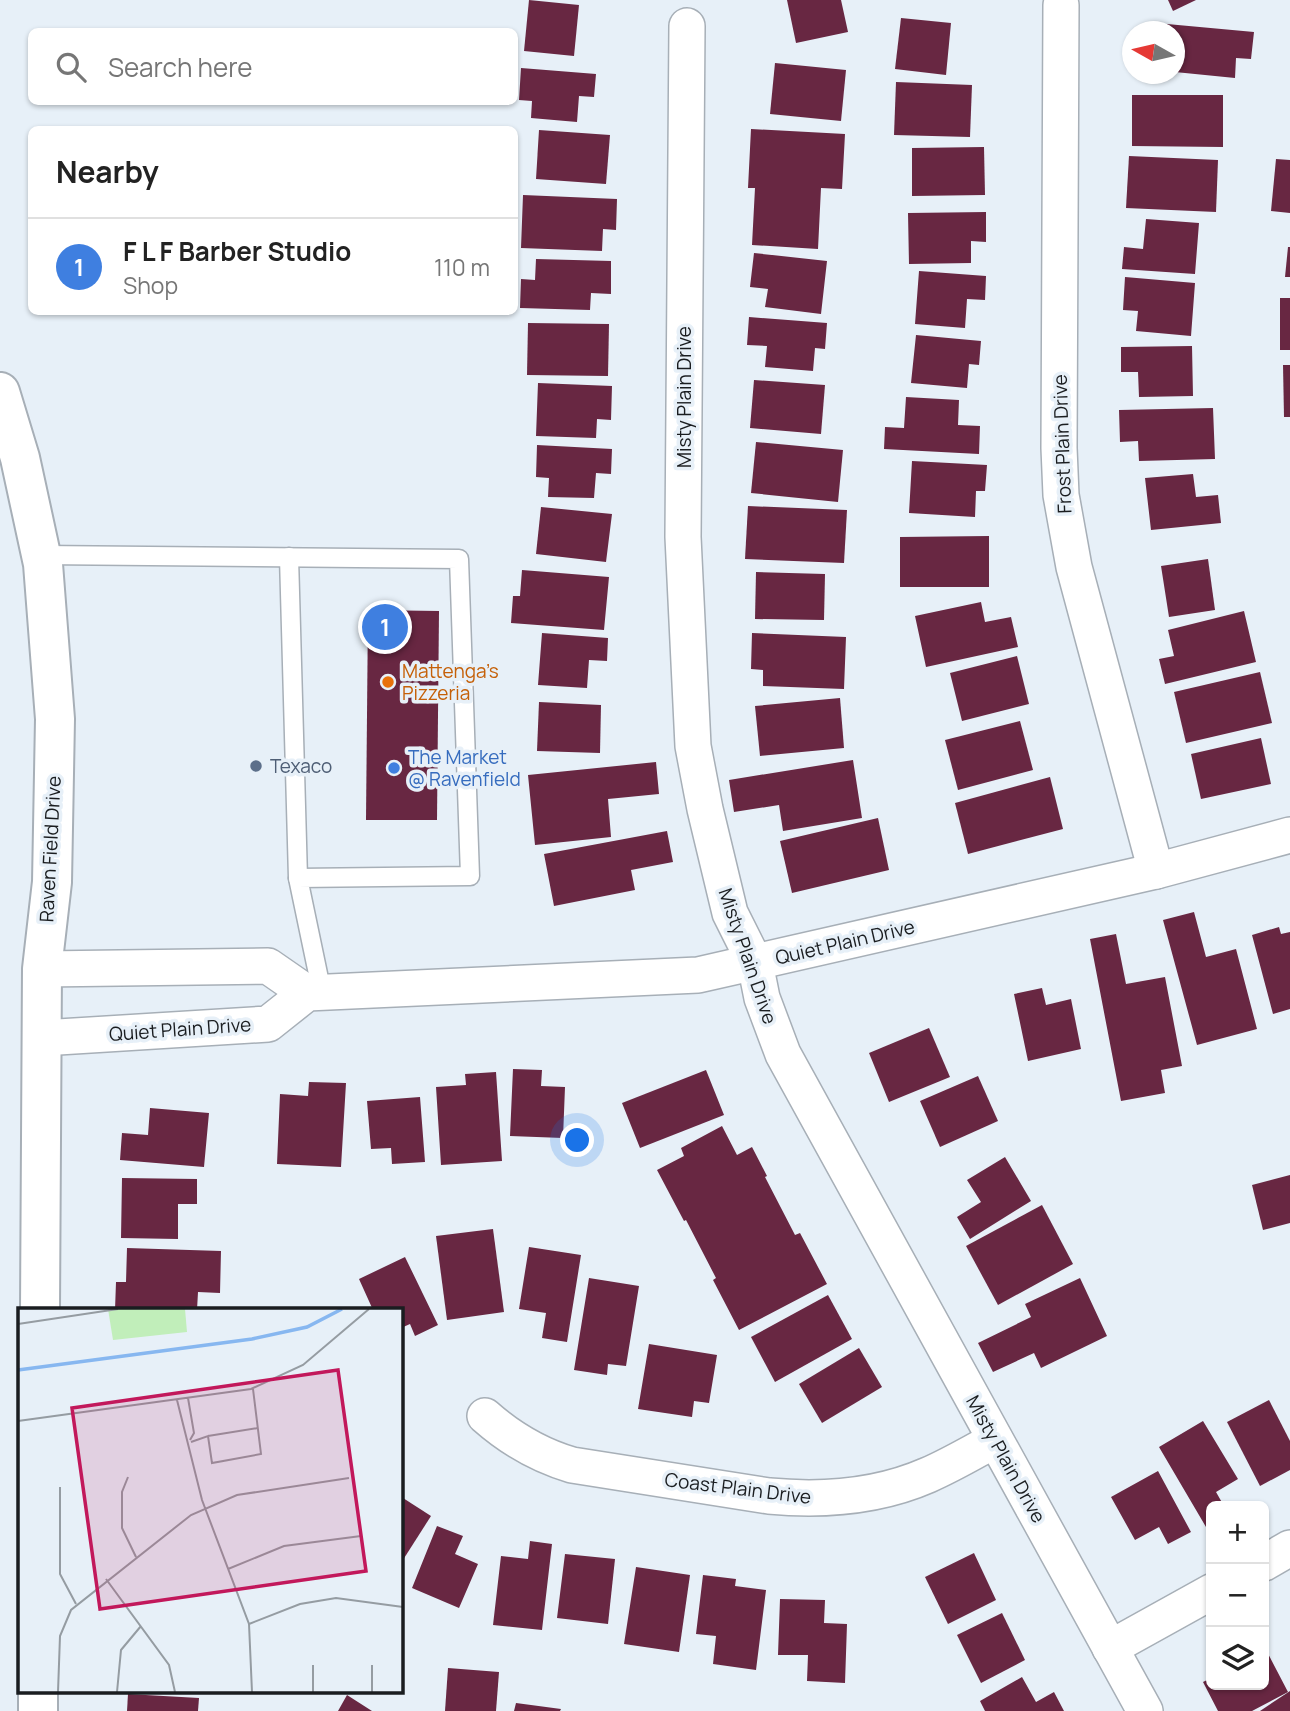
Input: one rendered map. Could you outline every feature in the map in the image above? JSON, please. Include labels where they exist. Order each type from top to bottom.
[{"type":"street","name":"Frost Plain Drive","points":[[1061,5],[1061,495],[1074,567],[1156,871]]},
{"type":"street","name":"Misty Plain Drive","points":[[687,26],[683,537],[693,746],[730,913],[755,963],[762,998],[783,1054],[1144,1711]]},
{"type":"street","name":"Raven Field Drive","points":[[0,392],[20,457],[41,555],[55,719],[52,882],[42,968],[40,1308]]},
{"type":"street","name":"Quiet Plain Drive","points":[[42,1038],[268,1024],[315,993],[698,975],[1156,871],[1290,835]]},
{"type":"street","points":[[42,968],[268,966],[315,993]]},
{"type":"street","name":"Coast Plain Drive","points":[[485,1416],[519,1443],[554,1460],[572,1465],[801,1499],[868,1494],[899,1486],[928,1475],[995,1440]]},
{"type":"street","points":[[1269,1560],[1290,1549]]},
{"type":"street","points":[[1110,1648],[1206,1595]]},
{"type":"lane","points":[[41,555],[459,559],[470,877],[298,878]]},
{"type":"lane","points":[[289,557],[298,878],[315,993]]},
{"type":"building","points":[[529,0],[579,5],[574,56],[524,51]]},
{"type":"building","points":[[787,0],[841,0],[848,32],[796,43]]},
{"type":"building","points":[[1168,0],[1196,0],[1173,11]]},
{"type":"building","points":[[901,18],[951,23],[946,75],[895,69]]},
{"type":"building","points":[[1185,26],[1254,32],[1251,59],[1236,58],[1235,78],[1185,73]]},
{"type":"building","points":[[775,63],[846,70],[841,121],[770,114]]},
{"type":"building","points":[[521,68],[596,74],[594,97],[579,96],[577,122],[531,118],[532,101],[519,100]]},
{"type":"building","points":[[896,82],[972,85],[970,137],[894,135]]},
{"type":"building","points":[[1132,95],[1223,95],[1223,147],[1132,146]]},
{"type":"building","points":[[751,129],[845,134],[842,189],[821,188],[818,249],[752,245],[755,188],[748,188]]},
{"type":"building","points":[[539,130],[610,135],[606,184],[536,179]]},
{"type":"building","points":[[984,147],[985,195],[912,196],[912,148]]},
{"type":"building","points":[[1129,156],[1218,160],[1216,212],[1126,208]]},
{"type":"building","points":[[1276,159],[1290,160],[1290,213],[1271,211]]},
{"type":"building","points":[[523,195],[617,199],[616,230],[603,229],[602,251],[521,248]]},
{"type":"building","points":[[986,212],[986,242],[971,241],[971,263],[909,264],[908,213]]},
{"type":"building","points":[[1146,219],[1199,223],[1195,274],[1122,269],[1124,247],[1143,249]]},
{"type":"building","points":[[1288,247],[1290,277],[1285,277]]},
{"type":"building","points":[[754,253],[827,261],[821,314],[765,307],[768,289],[750,287]]},
{"type":"building","points":[[536,259],[611,261],[611,294],[591,293],[590,310],[520,308],[521,279],[535,280]]},
{"type":"building","points":[[919,271],[986,276],[985,300],[967,299],[965,328],[915,324]]},
{"type":"building","points":[[1125,277],[1195,283],[1191,336],[1136,331],[1138,311],[1123,310]]},
{"type":"building","points":[[1280,298],[1290,298],[1290,350],[1280,350]]},
{"type":"building","points":[[749,317],[827,323],[825,349],[815,348],[813,371],[765,367],[767,346],[747,345]]},
{"type":"building","points":[[528,323],[609,324],[608,376],[527,375]]},
{"type":"building","points":[[916,335],[981,341],[979,365],[969,364],[967,388],[911,383]]},
{"type":"building","points":[[1192,346],[1193,396],[1139,397],[1138,372],[1121,372],[1121,347]]},
{"type":"building","points":[[1283,365],[1290,365],[1290,417],[1284,417]]},
{"type":"building","points":[[754,380],[825,385],[821,434],[750,428]]},
{"type":"building","points":[[538,383],[612,386],[611,420],[597,419],[596,438],[536,436]]},
{"type":"building","points":[[906,397],[959,400],[958,425],[980,426],[979,454],[884,449],[885,427],[904,428]]},
{"type":"building","points":[[1213,408],[1215,459],[1139,461],[1138,441],[1120,442],[1119,410]]},
{"type":"building","points":[[756,442],[843,450],[838,502],[751,493]]},
{"type":"building","points":[[537,445],[612,449],[611,474],[596,473],[594,498],[548,497],[549,478],[536,477]]},
{"type":"building","points":[[912,461],[987,465],[985,491],[976,491],[975,517],[909,513]]},
{"type":"building","points":[[1193,474],[1196,497],[1218,495],[1221,523],[1151,530],[1145,478]]},
{"type":"building","points":[[748,506],[847,510],[844,563],[745,559]]},
{"type":"building","points":[[541,507],[612,514],[606,562],[536,554]]},
{"type":"building","points":[[989,536],[989,587],[900,587],[900,537]]},
{"type":"building","points":[[1208,559],[1215,610],[1169,617],[1161,566]]},
{"type":"building","points":[[522,570],[609,577],[604,630],[511,623],[513,596],[520,596]]},
{"type":"building","points":[[756,572],[825,574],[824,620],[755,619]]},
{"type":"building","points":[[981,602],[985,622],[1011,617],[1018,647],[926,667],[915,616]]},
{"type":"building","points":[[368,610],[439,611],[437,820],[366,820]]},
{"type":"building","points":[[1244,611],[1256,662],[1165,684],[1159,659],[1174,656],[1168,630]]},
{"type":"building","points":[[542,633],[608,638],[607,661],[589,660],[587,688],[538,685]]},
{"type":"building","points":[[752,633],[846,637],[844,689],[763,686],[763,670],[751,669]]},
{"type":"building","points":[[1017,656],[1029,704],[962,721],[950,673]]},
{"type":"building","points":[[1260,672],[1272,723],[1186,743],[1174,692]]},
{"type":"building","points":[[840,698],[844,748],[760,756],[755,706]]},
{"type":"building","points":[[539,702],[601,705],[600,753],[537,751]]},
{"type":"building","points":[[1020,721],[1033,770],[958,790],[945,740]]},
{"type":"building","points":[[1261,738],[1271,784],[1201,799],[1191,754]]},
{"type":"building","points":[[853,760],[862,818],[783,831],[779,805],[734,812],[729,780]]},
{"type":"building","points":[[656,762],[659,794],[608,799],[611,837],[535,845],[528,775]]},
{"type":"building","points":[[1050,777],[1063,829],[968,854],[955,803]]},
{"type":"building","points":[[878,818],[889,870],[792,893],[780,841]]},
{"type":"building","points":[[667,831],[673,862],[631,870],[635,890],[554,906],[544,854]]},
{"type":"building","points":[[1194,912],[1206,957],[1236,949],[1257,1029],[1197,1045],[1163,920]]},
{"type":"building","points":[[1279,927],[1281,934],[1290,932],[1290,1009],[1273,1014],[1252,935]]},
{"type":"building","points":[[1116,934],[1126,984],[1165,977],[1182,1066],[1161,1070],[1165,1093],[1121,1101],[1090,939]]},
{"type":"building","points":[[1042,988],[1046,1005],[1071,999],[1081,1049],[1028,1061],[1014,994]]},
{"type":"building","points":[[929,1028],[950,1077],[889,1102],[869,1053]]},
{"type":"building","points":[[513,1069],[542,1070],[541,1086],[565,1087],[563,1138],[510,1136]]},
{"type":"building","points":[[706,1070],[724,1115],[640,1148],[622,1103]]},
{"type":"building","points":[[496,1072],[502,1161],[441,1165],[436,1087],[466,1085],[465,1074]]},
{"type":"building","points":[[978,1076],[998,1121],[940,1147],[920,1101]]},
{"type":"building","points":[[309,1082],[346,1083],[341,1167],[277,1164],[280,1094],[308,1096]]},
{"type":"building","points":[[420,1097],[425,1162],[392,1164],[391,1148],[371,1149],[367,1101]]},
{"type":"building","points":[[150,1108],[209,1113],[204,1167],[120,1160],[122,1133],[148,1135]]},
{"type":"building","points":[[722,1126],[737,1155],[752,1147],[795,1235],[800,1233],[827,1284],[739,1330],[713,1280],[716,1278],[657,1170],[684,1156],[681,1148]]},
{"type":"building","points":[[1005,1157],[1031,1201],[970,1239],[957,1217],[981,1202],[967,1180]]},
{"type":"building","points":[[1290,1175],[1290,1223],[1263,1230],[1252,1185]]},
{"type":"building","points":[[122,1178],[197,1179],[197,1204],[178,1204],[178,1239],[121,1238]]},
{"type":"building","points":[[1042,1205],[1073,1264],[998,1305],[966,1246]]},
{"type":"building","points":[[493,1229],[504,1312],[447,1320],[436,1236]]},
{"type":"building","points":[[529,1247],[581,1255],[567,1342],[542,1338],[546,1313],[519,1309]]},
{"type":"building","points":[[127,1248],[221,1251],[220,1293],[198,1292],[197,1308],[115,1308],[116,1282],[126,1282]]},
{"type":"building","points":[[405,1257],[438,1325],[415,1336],[410,1324],[402,1328],[402,1308],[372,1308],[359,1279]]},
{"type":"building","points":[[589,1278],[639,1286],[626,1366],[608,1364],[607,1375],[574,1370]]},
{"type":"building","points":[[1080,1278],[1107,1336],[1041,1368],[1034,1353],[993,1372],[978,1343],[1031,1317],[1025,1304]]},
{"type":"building","points":[[828,1295],[852,1339],[775,1382],[751,1337]]},
{"type":"building","points":[[649,1344],[717,1355],[709,1403],[694,1401],[692,1417],[638,1409]]},
{"type":"building","points":[[859,1348],[882,1387],[822,1423],[799,1384]]},
{"type":"building","points":[[1269,1400],[1290,1441],[1290,1470],[1260,1486],[1227,1422]]},
{"type":"building","points":[[1203,1421],[1238,1479],[1216,1492],[1221,1501],[1206,1501],[1206,1527],[1159,1447]]},
{"type":"building","points":[[1158,1471],[1191,1532],[1168,1544],[1159,1527],[1135,1540],[1111,1497]]},
{"type":"building","points":[[403,1498],[431,1516],[402,1561]]},
{"type":"building","points":[[437,1526],[463,1536],[455,1554],[478,1564],[459,1608],[412,1588]]},
{"type":"building","points":[[530,1541],[552,1544],[542,1630],[493,1625],[501,1556],[528,1559]]},
{"type":"building","points":[[974,1553],[996,1600],[948,1624],[925,1577]]},
{"type":"building","points":[[565,1554],[615,1559],[608,1624],[557,1618]]},
{"type":"building","points":[[636,1567],[690,1575],[679,1652],[624,1644]]},
{"type":"building","points":[[703,1575],[736,1579],[735,1586],[766,1590],[756,1670],[713,1664],[716,1636],[696,1634]]},
{"type":"building","points":[[780,1599],[825,1600],[824,1623],[847,1624],[845,1683],[807,1681],[808,1655],[778,1655]]},
{"type":"building","points":[[1002,1613],[1025,1660],[981,1683],[957,1635]]},
{"type":"building","points":[[1269,1656],[1288,1692],[1252,1711],[1218,1711],[1207,1690],[1269,1690]]},
{"type":"building","points":[[448,1668],[499,1672],[496,1711],[445,1711]]},
{"type":"building","points":[[1022,1677],[1036,1702],[1054,1692],[1064,1711],[985,1711],[980,1701]]},
{"type":"building","points":[[1290,1691],[1290,1711],[1260,1711]]},
{"type":"building","points":[[128,1694],[199,1698],[198,1711],[127,1711]]},
{"type":"building","points":[[347,1695],[372,1711],[338,1711]]},
{"type":"building","points":[[516,1703],[561,1709],[514,1711]]},
{"type":"place","name":"F L F Barber Studio","points":[[385,627]]},
{"type":"place","name":"Mattenga’s Pizzeria","points":[[388,682]]},
{"type":"place","name":"Texaco","points":[[256,766]]},
{"type":"place","name":"The Market @ Ravenfield","points":[[394,768]]}]
